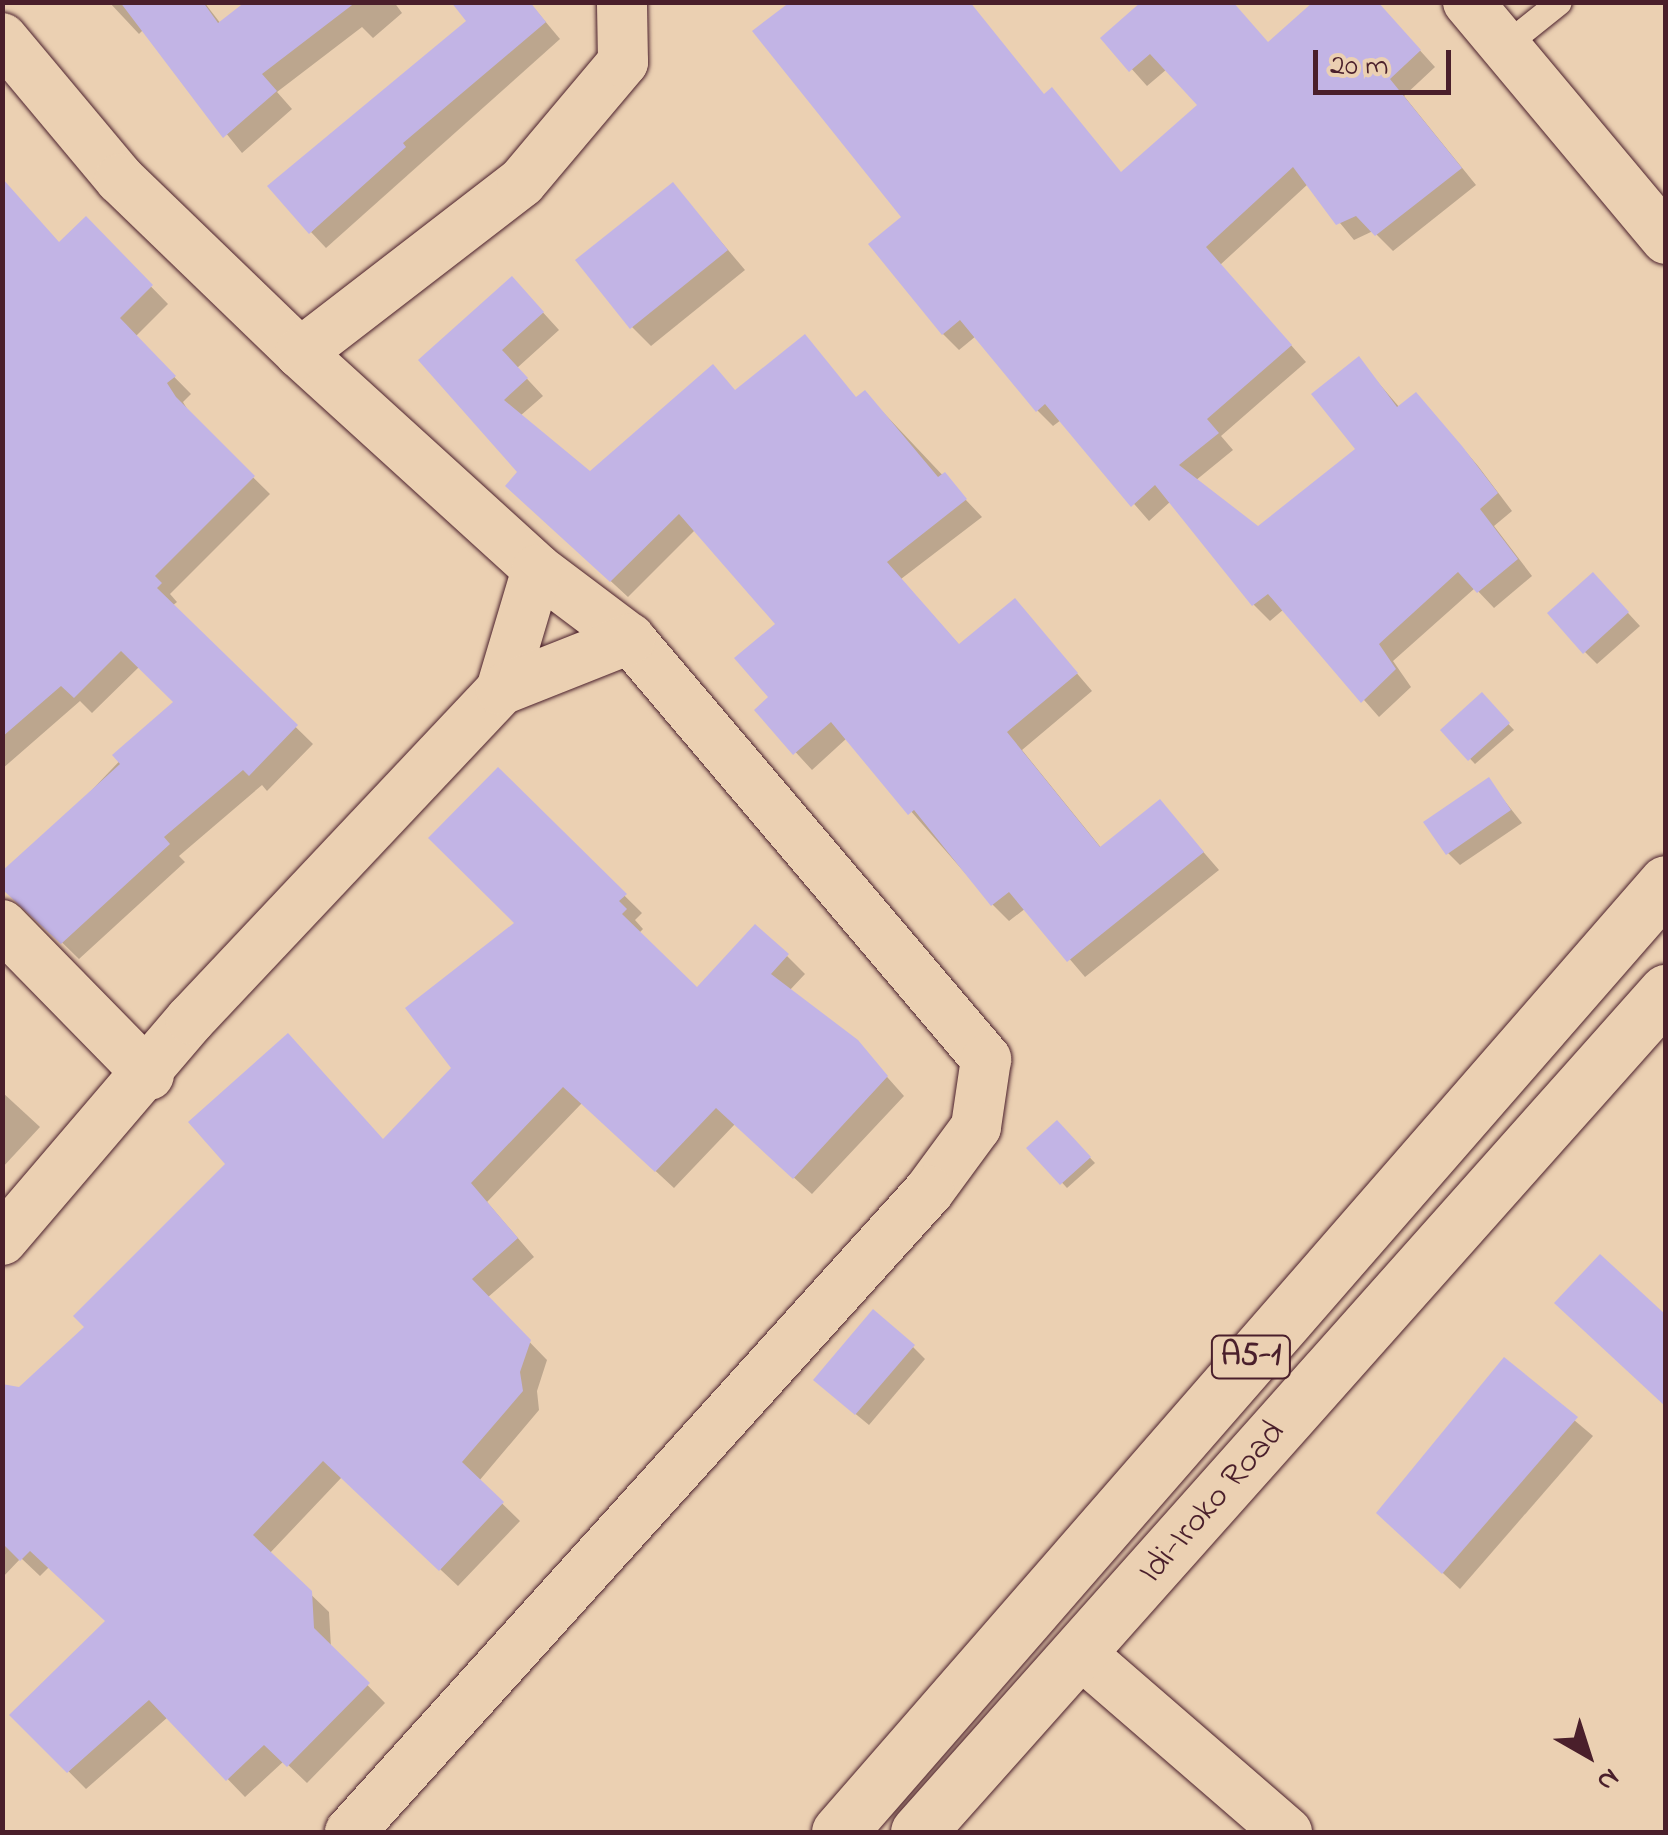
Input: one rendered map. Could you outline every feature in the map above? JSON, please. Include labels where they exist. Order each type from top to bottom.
[{"type":"highway","name":"A5-1","points":[[839,1832],[1666,883]]},
{"type":"highway","name":"Idi-Iroko Road","points":[[918,1832],[1666,992]]},
{"type":"street","points":[[300,353],[522,182],[623,62],[622,2]]},
{"type":"street","points":[[1468,2],[1666,239]]},
{"type":"street","points":[[2,38],[120,179],[300,353],[537,569],[630,639],[964,1026],[986,1059],[987,1088],[976,1126],[930,1191],[350,1832]]},
{"type":"street","points":[[501,690],[537,569]]},
{"type":"street","points":[[2,1240],[148,1075],[191,1019],[501,690],[630,639]]},
{"type":"street","points":[[2,925],[148,1075]]},
{"type":"street","points":[[1080,1653],[1287,1832]]},
{"type":"lane","points":[[1504,46],[1559,2]]},
{"type":"building","points":[[120,2],[203,2],[218,23],[245,2],[356,2],[262,74],[277,91],[223,138]]},
{"type":"building","points":[[451,2],[530,2],[546,22],[403,143],[406,147],[309,234],[267,186],[466,21]]},
{"type":"building","points":[[790,2],[970,2],[1044,94],[1052,87],[1121,172],[1197,105],[1150,54],[1129,72],[1100,38],[1141,2],[1233,2],[1268,42],[1313,2],[1378,2],[1421,50],[1390,79],[1462,168],[1375,236],[1356,216],[1336,225],[1293,167],[1206,247],[1292,345],[1207,419],[1219,433],[1179,465],[1258,526],[1355,449],[1311,394],[1359,356],[1397,407],[1416,392],[1462,446],[1498,493],[1480,509],[1518,559],[1477,593],[1458,572],[1379,644],[1396,669],[1361,703],[1268,594],[1252,606],[1155,485],[1131,507],[1045,404],[1036,412],[960,320],[942,335],[868,244],[901,217],[752,31]]},
{"type":"building","points":[[2,178],[59,242],[86,216],[153,285],[120,318],[176,376],[167,383],[176,397],[255,476],[155,576],[162,583],[157,588],[298,725],[249,776],[243,770],[164,837],[170,844],[61,944],[2,889],[2,871],[120,764],[112,755],[173,702],[121,651],[74,698],[61,686],[2,737]]},
{"type":"building","points":[[673,182],[728,250],[630,329],[575,260]]},
{"type":"building","points":[[512,276],[544,312],[502,350],[528,378],[504,400],[590,471],[713,364],[735,390],[805,334],[856,397],[865,390],[938,477],[945,472],[967,499],[887,562],[959,644],[1015,598],[1078,673],[1007,732],[1100,847],[1160,799],[1204,852],[1067,962],[1009,892],[991,906],[914,810],[908,815],[831,722],[793,755],[754,710],[768,697],[734,658],[775,624],[679,514],[610,582],[505,486],[517,472],[418,360]]},
{"type":"building","points":[[1593,572],[1629,612],[1583,654],[1547,613]]},
{"type":"building","points":[[1482,692],[1510,723],[1468,761],[1440,730]]},
{"type":"building","points":[[498,767],[627,894],[619,901],[627,909],[622,914],[697,987],[755,924],[789,954],[771,974],[858,1040],[888,1076],[793,1179],[716,1108],[655,1172],[563,1087],[471,1183],[518,1238],[472,1279],[531,1340],[520,1372],[523,1391],[462,1462],[504,1502],[439,1571],[323,1461],[253,1535],[312,1591],[314,1628],[370,1683],[287,1767],[264,1745],[226,1781],[149,1700],[67,1773],[9,1715],[105,1621],[30,1551],[20,1561],[2,1543],[2,1384],[19,1387],[84,1327],[73,1316],[225,1164],[188,1122],[288,1033],[383,1139],[451,1068],[405,1008],[514,923],[428,838]]},
{"type":"building","points":[[1489,777],[1511,810],[1446,855],[1423,822]]},
{"type":"building","points":[[1057,1120],[1091,1157],[1060,1185],[1026,1148]]},
{"type":"building","points":[[1600,1254],[1666,1315],[1666,1407],[1554,1303]]},
{"type":"building","points":[[873,1309],[915,1345],[855,1415],[813,1380]]},
{"type":"building","points":[[1504,1357],[1578,1417],[1442,1574],[1376,1513]]}]
